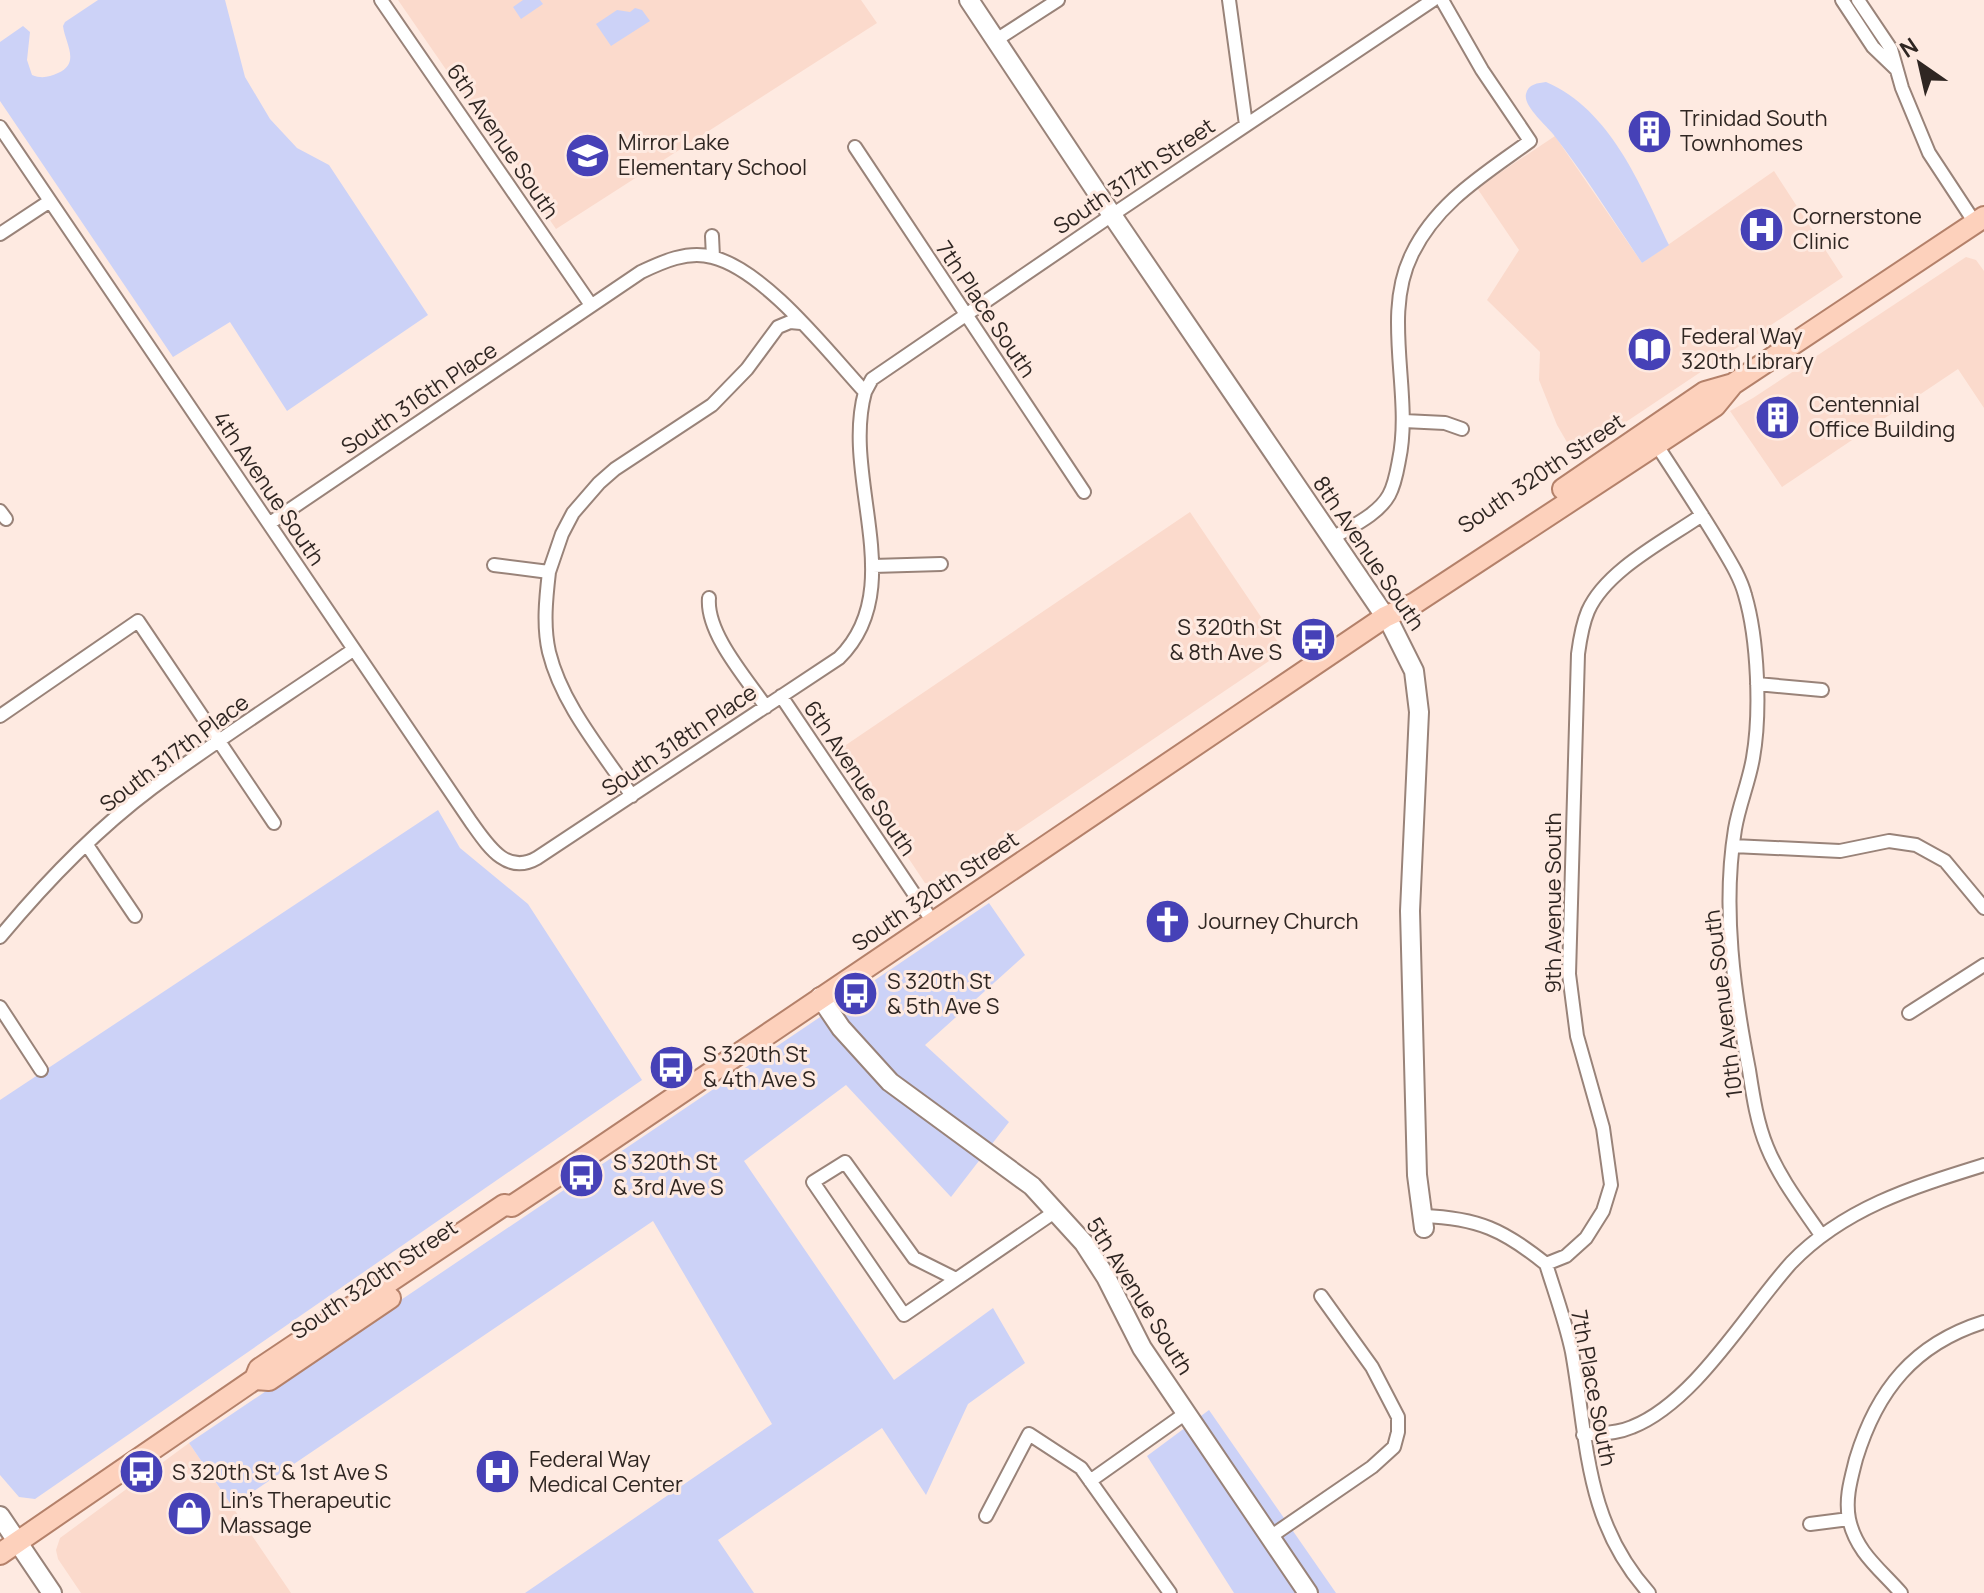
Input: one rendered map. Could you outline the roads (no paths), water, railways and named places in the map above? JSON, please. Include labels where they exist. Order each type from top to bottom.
[{"type":"main road","name":"South 320th Street","points":[[1385,617],[1407,593],[1705,392],[1729,385],[1981,225]]},
{"type":"main road","name":"South 320th Street","points":[[0,1554],[255,1379],[269,1380],[296,1362],[506,1219],[512,1206],[1385,617],[1415,603],[1715,406],[1729,385]]},
{"type":"main road","points":[[1517,535],[1541,512],[1600,472],[1604,460]]},
{"type":"street","name":"6th Avenue South","points":[[381,0],[591,305]]},
{"type":"street","name":"8th Avenue South","points":[[969,0],[1385,617],[1409,658],[1418,699],[1410,911],[1417,1175],[1424,1222]]},
{"type":"street","points":[[996,40],[1058,0]]},
{"type":"street","points":[[1229,0],[1246,125]]},
{"type":"street","name":"South 317th Street","points":[[865,392],[872,379],[1433,0]]},
{"type":"street","points":[[1331,539],[1378,508],[1389,496],[1395,482],[1404,421],[1398,331],[1403,279],[1411,255],[1448,201],[1530,141],[1482,70],[1442,0]]},
{"type":"street","points":[[1842,0],[1873,47],[1897,70]]},
{"type":"street","points":[[1858,0],[1891,49],[1929,153],[1981,225]]},
{"type":"street","name":"4th Avenue South","points":[[0,127],[481,836],[496,854],[511,864]]},
{"type":"street","name":"7th Place South","points":[[855,147],[1084,492]]},
{"type":"street","points":[[0,234],[50,201]]},
{"type":"street","points":[[712,236],[713,257],[748,274],[801,323],[865,392],[858,430],[873,566],[941,564]]},
{"type":"street","name":"South 316th Place","points":[[270,523],[591,305],[659,263],[688,256],[713,257]]},
{"type":"street","points":[[632,796],[577,714],[559,679],[549,652],[546,625],[549,572],[573,513],[599,483],[615,469],[712,405],[747,369],[778,327],[790,322],[801,323]]},
{"type":"street","points":[[1404,421],[1445,423],[1462,429]]},
{"type":"street","name":"10th Avenue South","points":[[1656,444],[1733,567],[1745,595],[1757,684],[1753,759],[1733,846],[1731,937],[1743,1037],[1761,1132],[1778,1169],[1821,1235]]},
{"type":"street","name":"9th Avenue South","points":[[1546,1264],[1566,1256],[1586,1238],[1603,1211],[1611,1185],[1603,1128],[1577,1036],[1569,974],[1578,654],[1589,610],[1608,582],[1702,515]]},
{"type":"street","points":[[494,565],[549,572]]},
{"type":"street","name":"South 318th Place","points":[[511,864],[532,862],[839,658],[859,633],[872,592],[873,566]]},
{"type":"street","points":[[709,598],[708,609],[714,629],[766,707]]},
{"type":"street","points":[[0,716],[138,621],[274,823]]},
{"type":"street","name":"South 317th Place","points":[[0,937],[87,845],[150,790],[353,650]]},
{"type":"street","points":[[1757,684],[1822,690]]},
{"type":"street","name":"6th Avenue South","points":[[781,696],[933,922]]},
{"type":"street","points":[[1733,846],[1840,851],[1889,841],[1904,842],[1927,850],[1945,861],[1984,908]]},
{"type":"street","points":[[87,845],[135,916]]},
{"type":"street","points":[[1909,1013],[1984,965]]},
{"type":"street","name":"5th Avenue South","points":[[820,997],[841,1028],[890,1082],[1032,1186],[1092,1254],[1142,1348],[1308,1593]]},
{"type":"street","points":[[0,1007],[41,1070]]},
{"type":"street","points":[[956,1279],[914,1258],[845,1162],[813,1182],[904,1315],[1056,1211]]},
{"type":"street","points":[[1583,1435],[1614,1433],[1633,1427],[1667,1404],[1708,1367],[1768,1289],[1805,1248],[1842,1220],[1895,1193],[1984,1165]]},
{"type":"street","points":[[1424,1222],[1474,1220],[1494,1229],[1546,1264]]},
{"type":"street","name":"7th Place South","points":[[1546,1264],[1571,1351],[1592,1485],[1609,1534],[1623,1559],[1649,1593]]},
{"type":"street","points":[[1270,1537],[1372,1467],[1394,1447],[1398,1432],[1398,1417],[1372,1367],[1321,1296]]},
{"type":"street","points":[[1901,1593],[1866,1558],[1849,1519],[1849,1483],[1862,1440],[1876,1408],[1911,1362],[1937,1342],[1984,1322]]},
{"type":"street","points":[[1090,1481],[1186,1413]]},
{"type":"street","points":[[986,1516],[1029,1434],[1075,1463],[1170,1593]]},
{"type":"street","points":[[0,1516],[52,1593]]},
{"type":"street","points":[[1810,1524],[1849,1519]]},
{"type":"place","name":"Trinidad South Townhomes","points":[[1649,131]]},
{"type":"place","name":"Mirror Lake Elementary School","points":[[587,155]]},
{"type":"place","name":"Cornerstone Clinic","points":[[1762,229]]},
{"type":"place","name":"Federal Way 320th Library","points":[[1650,349]]},
{"type":"place","name":"Centennial Office Building","points":[[1778,417]]},
{"type":"place","name":"S 320th St & 8th Ave S","points":[[1313,640]]},
{"type":"place","name":"Journey Church","points":[[1167,921]]},
{"type":"place","name":"S 320th St & 5th Ave S","points":[[856,994]]},
{"type":"place","name":"S 320th St & 4th Ave S","points":[[672,1067]]},
{"type":"place","name":"S 320th St & 3rd Ave S","points":[[582,1175]]},
{"type":"place","name":"S 320th St & 1st Ave S","points":[[141,1472]]},
{"type":"place","name":"Federal Way Medical Center","points":[[498,1472]]},
{"type":"place","name":"Lin's Therapeutic Massage","points":[[189,1513]]}]
